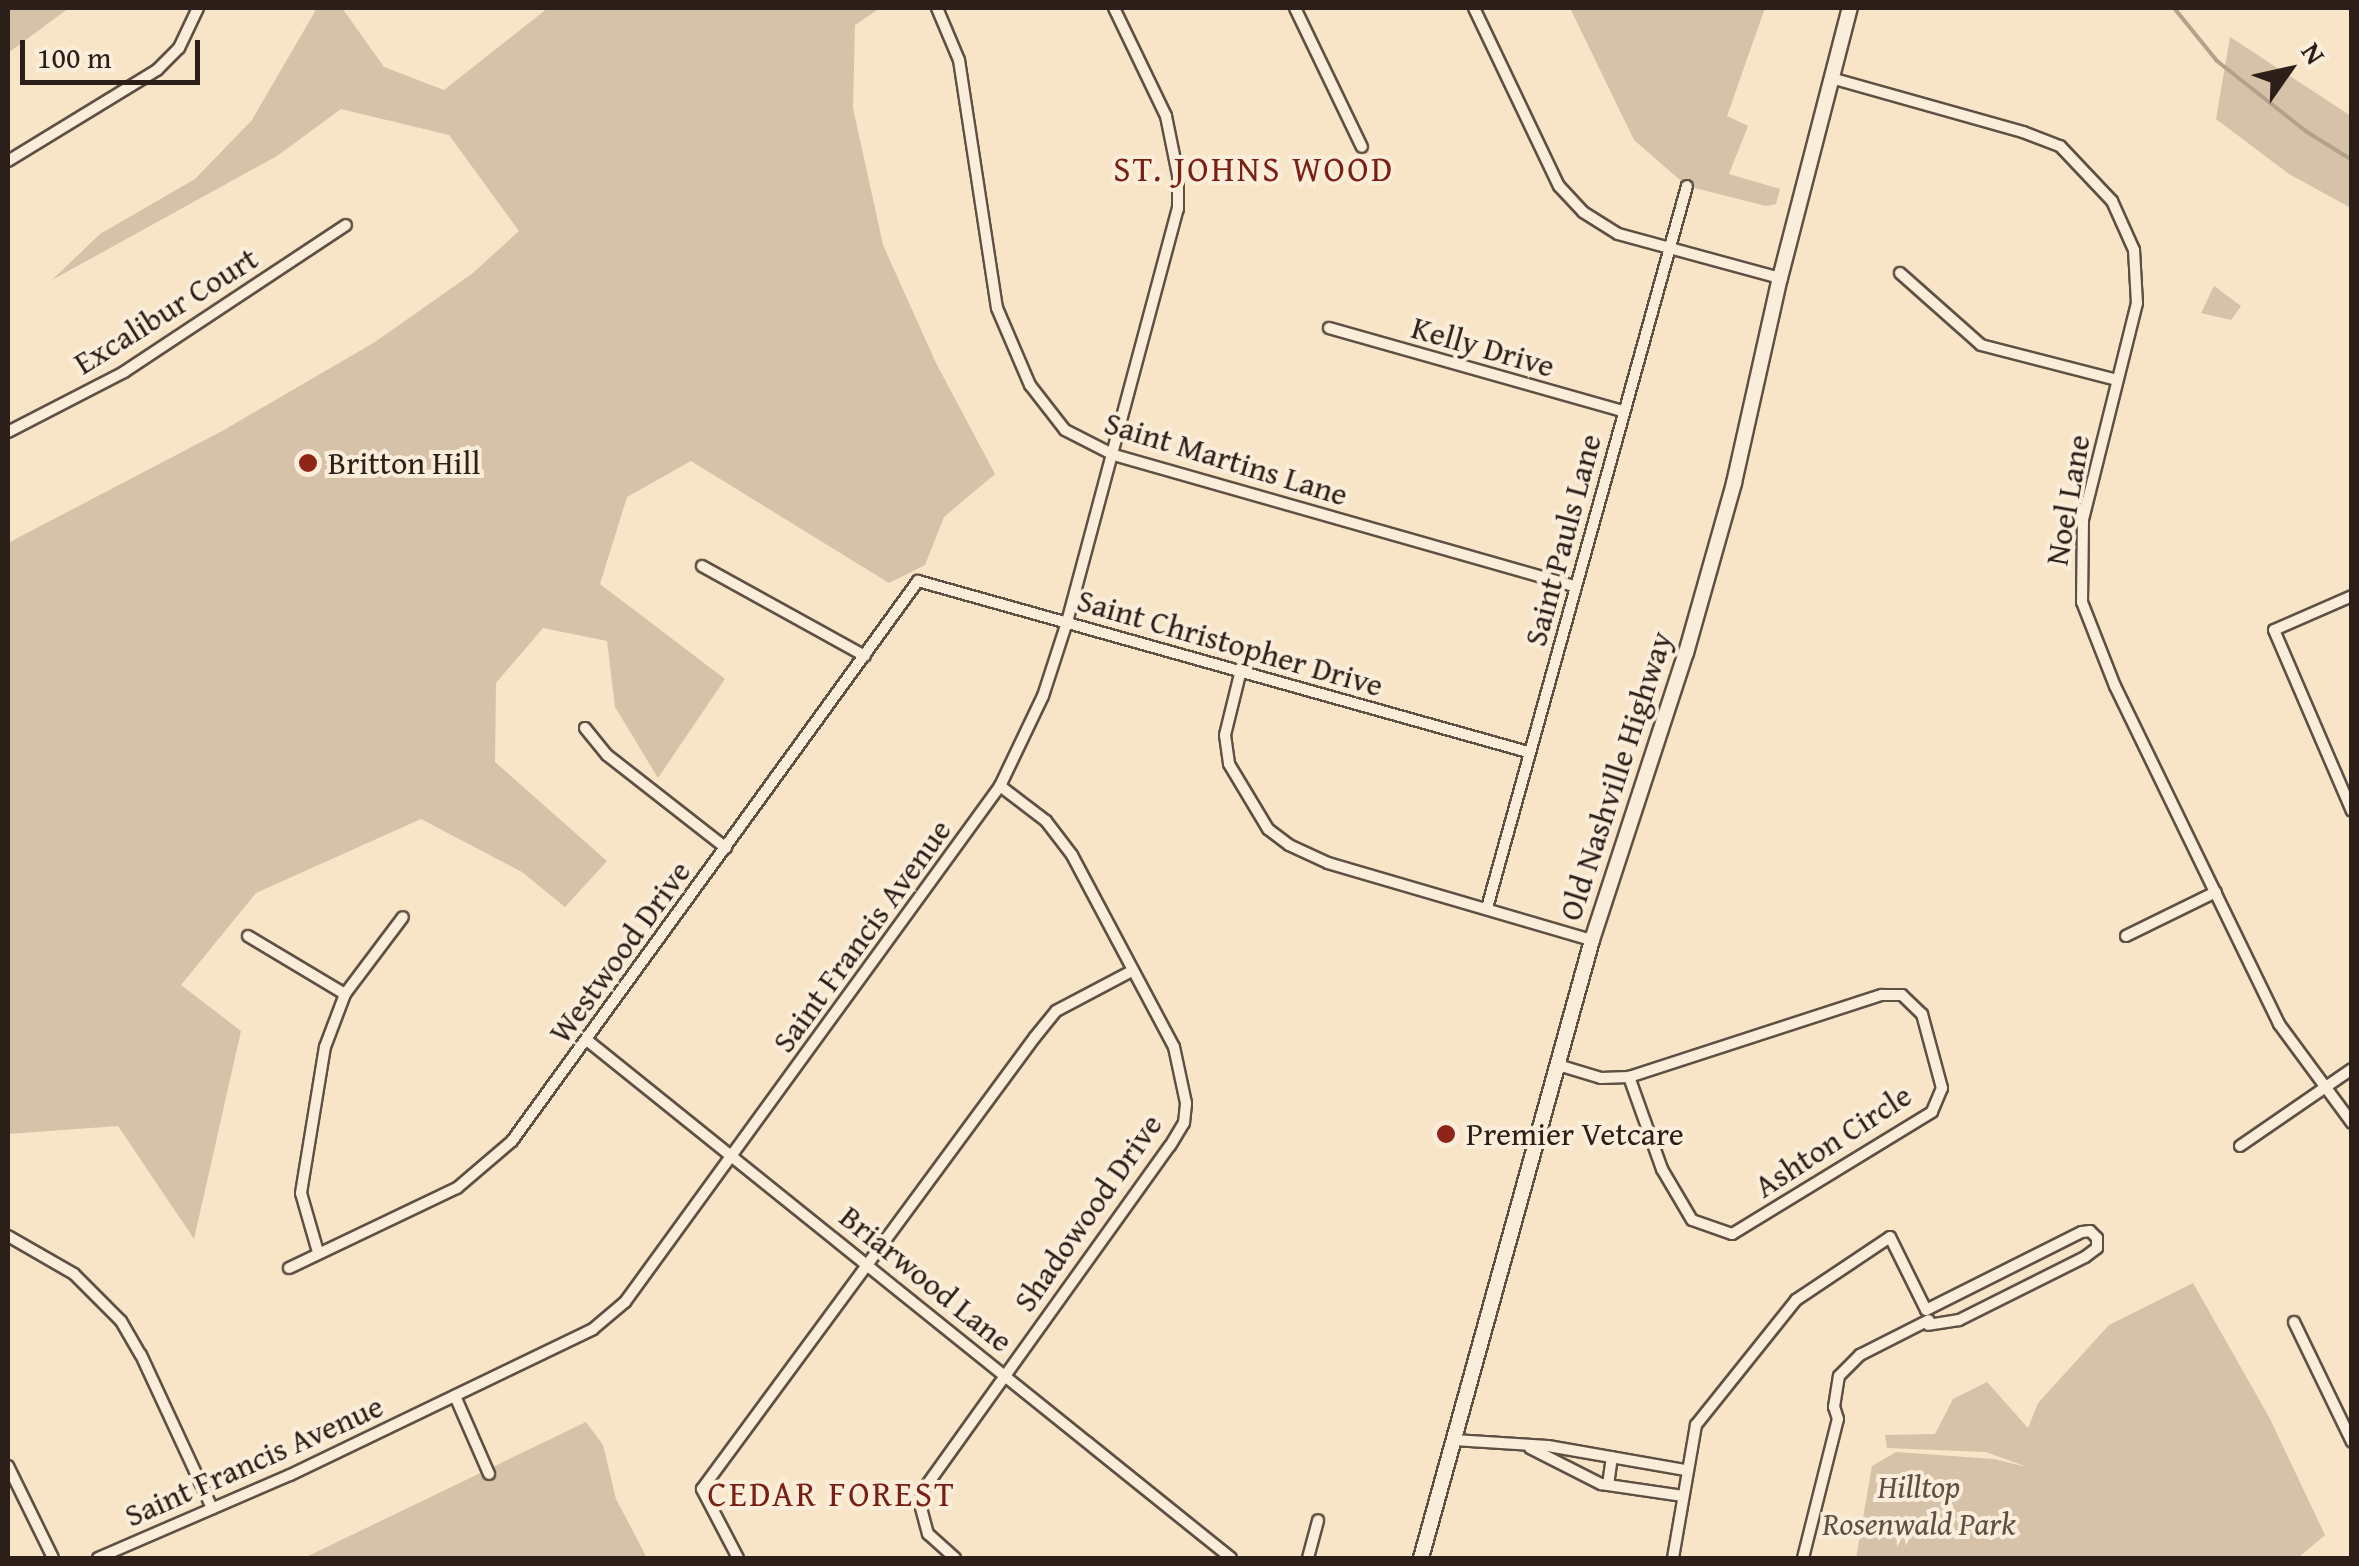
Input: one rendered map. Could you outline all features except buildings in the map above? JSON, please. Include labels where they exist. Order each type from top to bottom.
[{"type":"main road","name":"Old Nashville Highway","points":[[1421,1558],[1592,940],[1686,653],[1734,483],[1780,278],[1850,8]]},
{"type":"street","points":[[8,161],[157,70],[179,48],[198,8]]},
{"type":"street","name":"Saint Martins Lane","points":[[937,8],[958,60],[990,283],[1030,385],[1052,417],[1080,441],[1114,455],[1576,587]]},
{"type":"street","name":"Saint Francis Avenue","points":[[98,1558],[593,1329],[614,1311],[734,1156],[1000,786],[1043,696],[1067,622],[1178,209],[1178,175],[1166,116],[1114,8]]},
{"type":"street","points":[[1294,8],[1362,147]]},
{"type":"street","points":[[1474,8],[1559,186],[1583,212],[1618,234],[1780,278]]},
{"type":"street","name":"Noel Lane","points":[[1831,78],[2024,132],[2060,146],[2088,171],[2112,201],[2134,250],[2137,303],[2084,520],[2079,587],[2090,629],[2116,686],[2279,1024],[2352,1122]]},
{"type":"street","name":"Saint Pauls Lane","points":[[1487,908],[1687,186]]},
{"type":"street","name":"Excalibur Court","points":[[8,432],[124,372],[346,225]]},
{"type":"street","points":[[1900,273],[1981,345],[2117,380]]},
{"type":"street","name":"Kelly Drive","points":[[1329,328],[1623,411]]},
{"type":"street","points":[[702,566],[865,656]]},
{"type":"street","name":"Saint Christopher Drive","points":[[918,581],[1528,752]]},
{"type":"street","name":"Westwood Drive","points":[[289,1268],[428,1205],[490,1164],[588,1040],[918,581]]},
{"type":"street","points":[[2352,596],[2274,630],[2347,790],[2352,811]]},
{"type":"street","points":[[1240,674],[1225,735],[1230,764],[1268,829],[1289,845],[1328,864],[1592,940]]},
{"type":"street","points":[[585,728],[608,756],[726,848]]},
{"type":"street","name":"Shadowood Drive","points":[[954,1558],[928,1534],[920,1504],[938,1464],[1184,1123],[1186,1103],[1179,1061],[1066,846],[1031,807],[1000,786]]},
{"type":"street","points":[[2126,936],[2216,892]]},
{"type":"street","points":[[318,1252],[301,1194],[322,1061],[345,994],[403,917]]},
{"type":"street","points":[[248,936],[345,994]]},
{"type":"street","points":[[738,1558],[702,1489],[1056,1011],[1132,972]]},
{"type":"street","name":"Ashton Circle","points":[[1558,1066],[1601,1078],[1628,1077],[1882,996],[1902,995],[1922,1014],[1942,1088],[1932,1112],[1732,1234],[1692,1220],[1662,1169],[1628,1077]]},
{"type":"street","name":"Briarwood Lane","points":[[588,1040],[1231,1558]]},
{"type":"street","points":[[2240,1146],[2352,1068]]},
{"type":"street","points":[[1804,1558],[1838,1419],[1834,1407],[1839,1376],[1860,1355],[1928,1325],[1959,1320],[2085,1257],[2098,1248],[2097,1238],[2090,1230],[2082,1232],[1926,1310]]},
{"type":"street","points":[[8,1236],[74,1274],[121,1321],[141,1354],[212,1508]]},
{"type":"street","points":[[1673,1558],[1696,1425],[1782,1312],[1890,1237],[1926,1310],[1928,1325]]},
{"type":"street","points":[[2294,1322],[2352,1442]]},
{"type":"street","points":[[455,1396],[489,1474]]},
{"type":"street","points":[[1454,1440],[1548,1446],[1686,1470]]},
{"type":"street","points":[[1529,1447],[1608,1485],[1683,1496]]},
{"type":"street","points":[[1608,1485],[1612,1456]]},
{"type":"street","points":[[8,1466],[53,1558]]},
{"type":"street","points":[[1308,1558],[1318,1520]]},
{"type":"green space","points":[[8,8],[69,8],[8,53]]},
{"type":"green space","points":[[317,8],[342,8],[384,67],[444,90],[548,8],[880,8],[855,25],[853,108],[883,245],[936,363],[995,474],[944,517],[925,565],[889,583],[691,461],[627,497],[600,584],[725,679],[658,778],[615,707],[607,641],[543,628],[496,683],[495,762],[607,861],[565,907],[522,872],[421,819],[256,893],[181,985],[241,1031],[194,1239],[118,1126],[8,1134],[8,543],[224,430],[375,342],[473,273],[519,231],[449,135],[341,109],[277,156],[52,280],[100,234],[195,179],[252,120]]},
{"type":"green space","points":[[1570,8],[1765,8],[1727,116],[1748,126],[1729,174],[1780,189],[1776,204],[1766,206],[1687,186],[1634,140]]},
{"type":"green space","points":[[2230,37],[2351,116],[2351,208],[2289,174],[2216,119]]},
{"type":"green space","points":[[2214,286],[2241,306],[2231,320],[2201,313]]},
{"type":"green space","name":"Hilltop Rosenwald Park","points":[[2193,1283],[2269,1417],[2325,1535],[2298,1558],[1856,1558],[1872,1466],[1896,1452],[1994,1459],[2027,1467],[1986,1452],[1887,1448],[1885,1435],[1935,1434],[1953,1399],[1987,1382],[2028,1428],[2038,1403],[2109,1325]]},
{"type":"green space","points":[[586,1422],[603,1445],[616,1499],[647,1558],[304,1558]]},
{"type":"waterway","points":[[2174,8],[2217,61],[2307,132],[2352,160]]},
{"type":"place","name":"Britton Hill","points":[[308,463]]},
{"type":"place","name":"Premier Vetcare","points":[[1446,1134]]},
{"type":"district","name":"ST. JOHNS WOOD","points":[[1254,169]]},
{"type":"district","name":"CEDAR FOREST","points":[[832,1494]]}]
